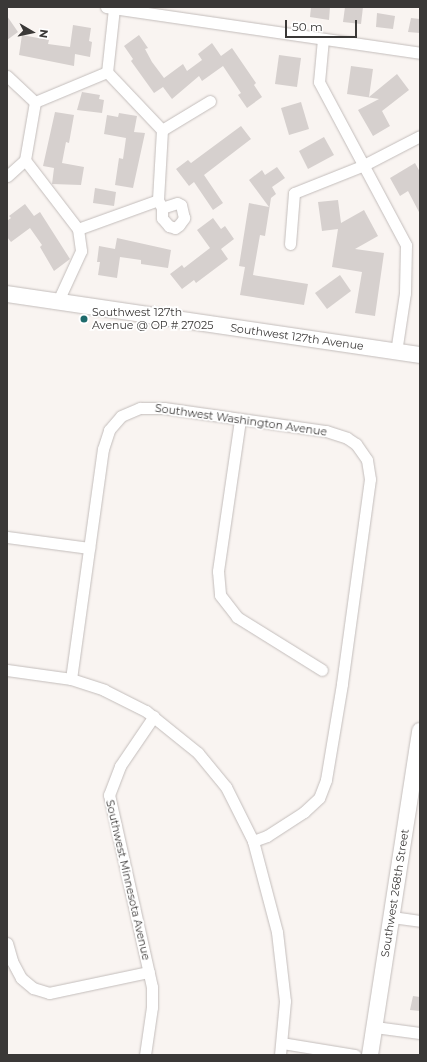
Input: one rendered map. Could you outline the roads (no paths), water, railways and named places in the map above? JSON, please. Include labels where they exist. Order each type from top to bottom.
[{"type":"main road","name":"Southwest 127th Avenue","points":[[7,294],[420,356]]},
{"type":"main road","name":"Southwest 268th Street","points":[[370,1055],[392,917],[414,808],[420,730]]},
{"type":"street","points":[[78,229],[160,204],[162,130],[107,72],[110,8],[420,53]]},
{"type":"street","points":[[323,39],[319,82],[362,166],[406,245],[406,293],[396,352]]},
{"type":"street","points":[[35,102],[107,72]]},
{"type":"street","points":[[7,76],[35,102]]},
{"type":"street","points":[[7,176],[25,160],[35,102]]},
{"type":"street","points":[[162,130],[210,102]]},
{"type":"street","points":[[290,244],[294,193],[362,166],[420,136]]},
{"type":"street","points":[[25,160],[78,229],[81,251],[58,301]]},
{"type":"street","name":"Southwest Washington Avenue","points":[[71,679],[105,440],[121,416],[140,408],[151,407],[337,434],[356,444],[363,452],[369,469],[342,684],[325,785],[319,798],[304,812],[274,832],[253,841]]},
{"type":"street","points":[[240,420],[218,571],[220,595],[237,617],[322,670]]},
{"type":"street","points":[[7,537],[89,548]]},
{"type":"street","points":[[7,670],[71,679],[104,690],[154,716],[180,736],[212,769],[236,803],[253,841],[268,892],[282,957],[285,1001],[280,1055]]},
{"type":"street","name":"Southwest Minnesota Avenue","points":[[145,1055],[152,1007],[149,972],[114,825],[109,795],[120,766],[154,716]]},
{"type":"street","points":[[392,917],[420,921]]},
{"type":"street","points":[[7,944],[12,961],[21,978],[33,988],[49,993],[149,972]]},
{"type":"street","points":[[374,1027],[420,1034]]},
{"type":"street","points":[[282,1043],[355,1055]]},
{"type":"place","name":"Southwest 127th Avenue @ OP # 27025","points":[[84,319]]}]
